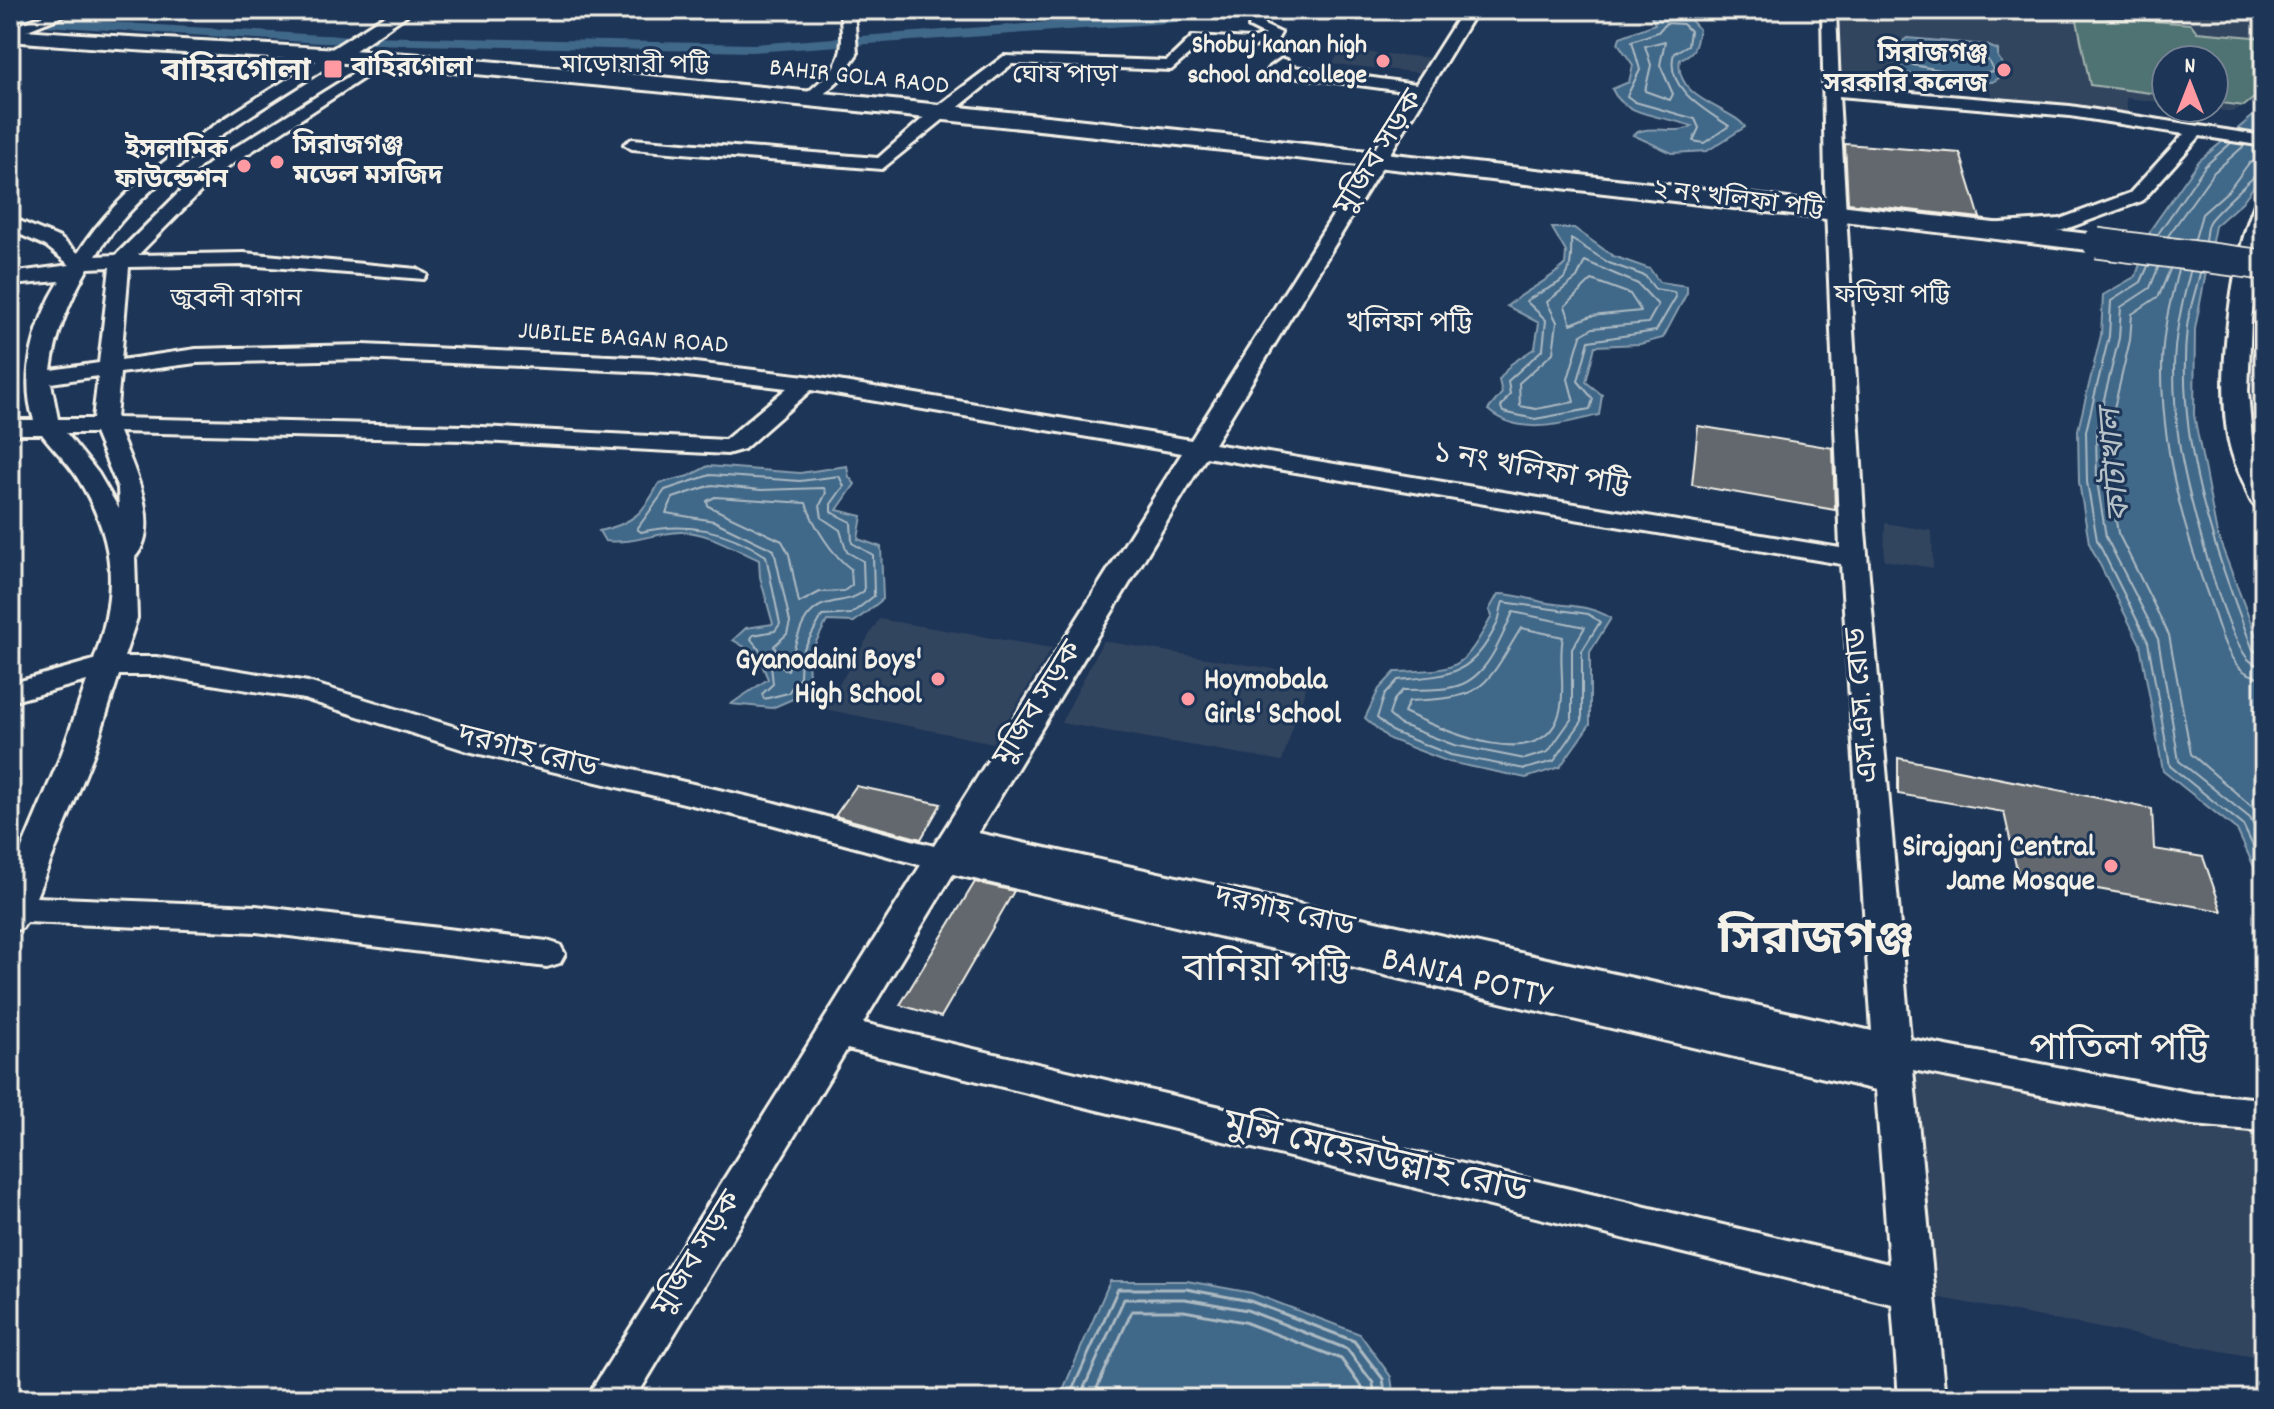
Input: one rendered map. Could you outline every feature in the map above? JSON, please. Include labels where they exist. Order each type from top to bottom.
[{"type":"main road","name":"BAHIR GOLA RAOD","points":[[12,33],[338,54],[1378,159]]},
{"type":"main road","name":"২ নং খলিফা পট্টি","points":[[1378,159],[2264,265]]},
{"type":"street","points":[[12,33],[71,10]]},
{"type":"street","points":[[807,101],[848,59],[847,10]]},
{"type":"street","name":"মুজিব সড়ক","points":[[609,1399],[1470,10]]},
{"type":"street","name":"এস.এস. রোড","points":[[1829,10],[1832,212],[1853,558],[1922,1399]]},
{"type":"street","points":[[2248,10],[2264,11]]},
{"type":"street","points":[[632,144],[882,164],[936,115],[1009,59],[1171,66],[1198,39],[1260,42],[1274,33],[1256,27],[1257,13]]},
{"type":"street","points":[[125,562],[114,521],[97,487],[48,425],[40,401],[39,378],[55,308],[74,268],[118,213],[158,178],[400,14]]},
{"type":"street","points":[[383,59],[214,168],[120,262],[104,425],[130,488],[133,519],[125,562],[123,618],[78,753],[12,914],[256,919],[547,954]]},
{"type":"street","points":[[1282,63],[1276,69],[1421,89]]},
{"type":"street","points":[[1831,91],[2015,105],[2264,141]]},
{"type":"street","points":[[1976,229],[2063,224],[2136,197],[2203,131]]},
{"type":"street","points":[[2264,204],[2244,287],[2235,400],[2240,442],[2264,503]]},
{"type":"street","points":[[10,223],[53,242],[74,268]]},
{"type":"street","points":[[10,279],[120,262],[244,259],[417,275]]},
{"type":"street","points":[[10,295],[45,293],[55,308]]},
{"type":"street","name":"JUBILEE BAGAN ROAD","points":[[39,378],[196,356],[363,352],[653,365],[806,383],[1199,448]]},
{"type":"street","points":[[10,427],[104,425],[463,433],[727,447],[736,444],[806,383]]},
{"type":"street","name":"১ নং খলিফা পট্টি","points":[[1199,448],[1853,558]]},
{"type":"street","name":"দরগাহ রোড","points":[[10,693],[107,666],[156,666],[308,691],[479,744],[771,813],[950,850]]},
{"type":"street","name":"BANIA POTTY","points":[[950,850],[1894,1065],[2193,1109],[2264,1115]]},
{"type":"street","name":"মুন্সি মেহেরউল্লাহ রোড","points":[[837,1032],[1913,1289]]},
{"type":"shaded area","name":"সিরাজগঞ্জ সরকারি কলেজ","points":[[1840,10],[2264,13],[2264,90],[2233,112],[2230,112],[2230,44],[2150,44],[2150,101],[2126,98],[2128,118],[1994,101],[1990,91],[1862,80],[1860,89],[1841,88]]},
{"type":"shaded area","name":"Shobuj kanan high school and college","points":[[1341,50],[1433,58],[1425,73],[1332,64]]},
{"type":"shaded area","points":[[1885,523],[1932,531],[1933,568],[1884,560]]},
{"type":"shaded area","name":"Gyanodaini Boys' High School","points":[[879,619],[1052,648],[993,743],[824,709]]},
{"type":"shaded area","name":"Hoymobala Girls' School","points":[[1103,641],[1310,675],[1282,761],[1061,723]]},
{"type":"shaded area","points":[[1905,1049],[2264,1119],[2264,1359],[1919,1294]]},
{"type":"green space","points":[[2076,15],[2191,24],[2197,32],[2264,38],[2264,90],[2244,106],[2230,104],[2230,44],[2150,44],[2150,93],[2090,85]]},
{"type":"water","points":[[1660,14],[1688,17],[1699,29],[1692,51],[1680,59],[1680,73],[1694,94],[1745,127],[1707,151],[1672,153],[1633,135],[1646,130],[1678,130],[1692,126],[1636,110],[1618,98],[1612,89],[1629,82],[1633,65],[1618,43],[1620,37],[1655,24],[1651,17]]},
{"type":"water","points":[[1907,38],[1986,45],[1998,50],[1998,57],[2008,73],[1992,82],[1902,73],[1900,57],[1904,53],[1896,46]]},
{"type":"water","points":[[2264,107],[2264,173],[2242,202],[2215,226],[2195,329],[2194,415],[2217,534],[2264,657],[2264,888],[2237,830],[2163,771],[2140,644],[2089,543],[2079,482],[2078,430],[2101,335],[2103,295],[2136,276],[2151,229],[2199,161]]},
{"type":"water","points":[[1552,228],[1574,228],[1613,256],[1650,269],[1659,282],[1687,286],[1687,293],[1663,338],[1640,344],[1595,346],[1586,382],[1602,395],[1599,415],[1556,424],[1527,426],[1500,418],[1488,410],[1502,393],[1499,380],[1511,364],[1535,348],[1539,323],[1507,306],[1565,265],[1566,252]]},
{"type":"water","points":[[708,466],[800,473],[847,466],[849,477],[855,484],[837,510],[862,516],[858,539],[881,547],[883,599],[854,622],[827,621],[808,657],[809,677],[793,699],[772,708],[731,704],[768,679],[758,655],[733,640],[746,628],[773,624],[760,577],[759,560],[711,538],[691,533],[616,542],[605,541],[599,531],[636,516],[659,483],[689,476]]},
{"type":"water","points":[[1498,594],[1585,608],[1611,618],[1590,652],[1590,724],[1560,767],[1526,778],[1449,762],[1389,739],[1365,718],[1379,689],[1395,672],[1445,668],[1464,658],[1492,616],[1489,610]]},
{"type":"water","points":[[1110,1281],[1187,1281],[1252,1293],[1360,1334],[1391,1377],[1394,1399],[1059,1399]]},
{"type":"building","points":[[1845,144],[1960,153],[1980,218],[1848,203]]},
{"type":"building","points":[[1698,426],[1833,448],[1835,510],[1692,485]]},
{"type":"building","points":[[1898,758],[2152,809],[2154,849],[2203,857],[2222,911],[2018,875],[2004,812],[1898,794]]},
{"type":"building","points":[[856,786],[941,804],[921,839],[835,816]]},
{"type":"building","points":[[975,882],[1014,891],[941,1017],[900,1005]]},
{"type":"waterway","name":"কাটাখাল","points":[[10,20],[321,39],[753,48],[1169,19],[1243,10]]},
{"type":"place","name":"Shobuj kanan high school and college","points":[[1383,61]]},
{"type":"place","name":"বাহিরগোলা","points":[[333,69]]},
{"type":"place","name":"সিরাজগঞ্জ সরকারি কলেজ","points":[[2004,70]]},
{"type":"place","name":"সিরাজগঞ্জ মডেল মসজিদ","points":[[277,162]]},
{"type":"place","name":"ইসলামিক ফাউন্ডেশন","points":[[244,166]]},
{"type":"place","name":"Gyanodaini Boys' High School","points":[[938,679]]},
{"type":"place","name":"Hoymobala Girls' School","points":[[1188,699]]},
{"type":"place","name":"Sirajganj Central Jame Mosque","points":[[2111,866]]},
{"type":"district","name":"মাড়োয়ারী পট্টি","points":[[635,66]]},
{"type":"district","name":"বাহিরগোলা","points":[[236,74]]},
{"type":"district","name":"ঘোষ পাড়া","points":[[1065,76]]},
{"type":"district","name":"ফড়িয়া পট্টি","points":[[1892,296]]},
{"type":"district","name":"জুবলী বাগান","points":[[236,300]]},
{"type":"district","name":"খলিফা পট্টি","points":[[1409,326]]},
{"type":"district","name":"সিরাজগঞ্জ","points":[[1816,943]]},
{"type":"district","name":"বানিয়া পট্টি","points":[[1266,972]]},
{"type":"district","name":"পাতিলা পট্টি","points":[[2119,1051]]}]
